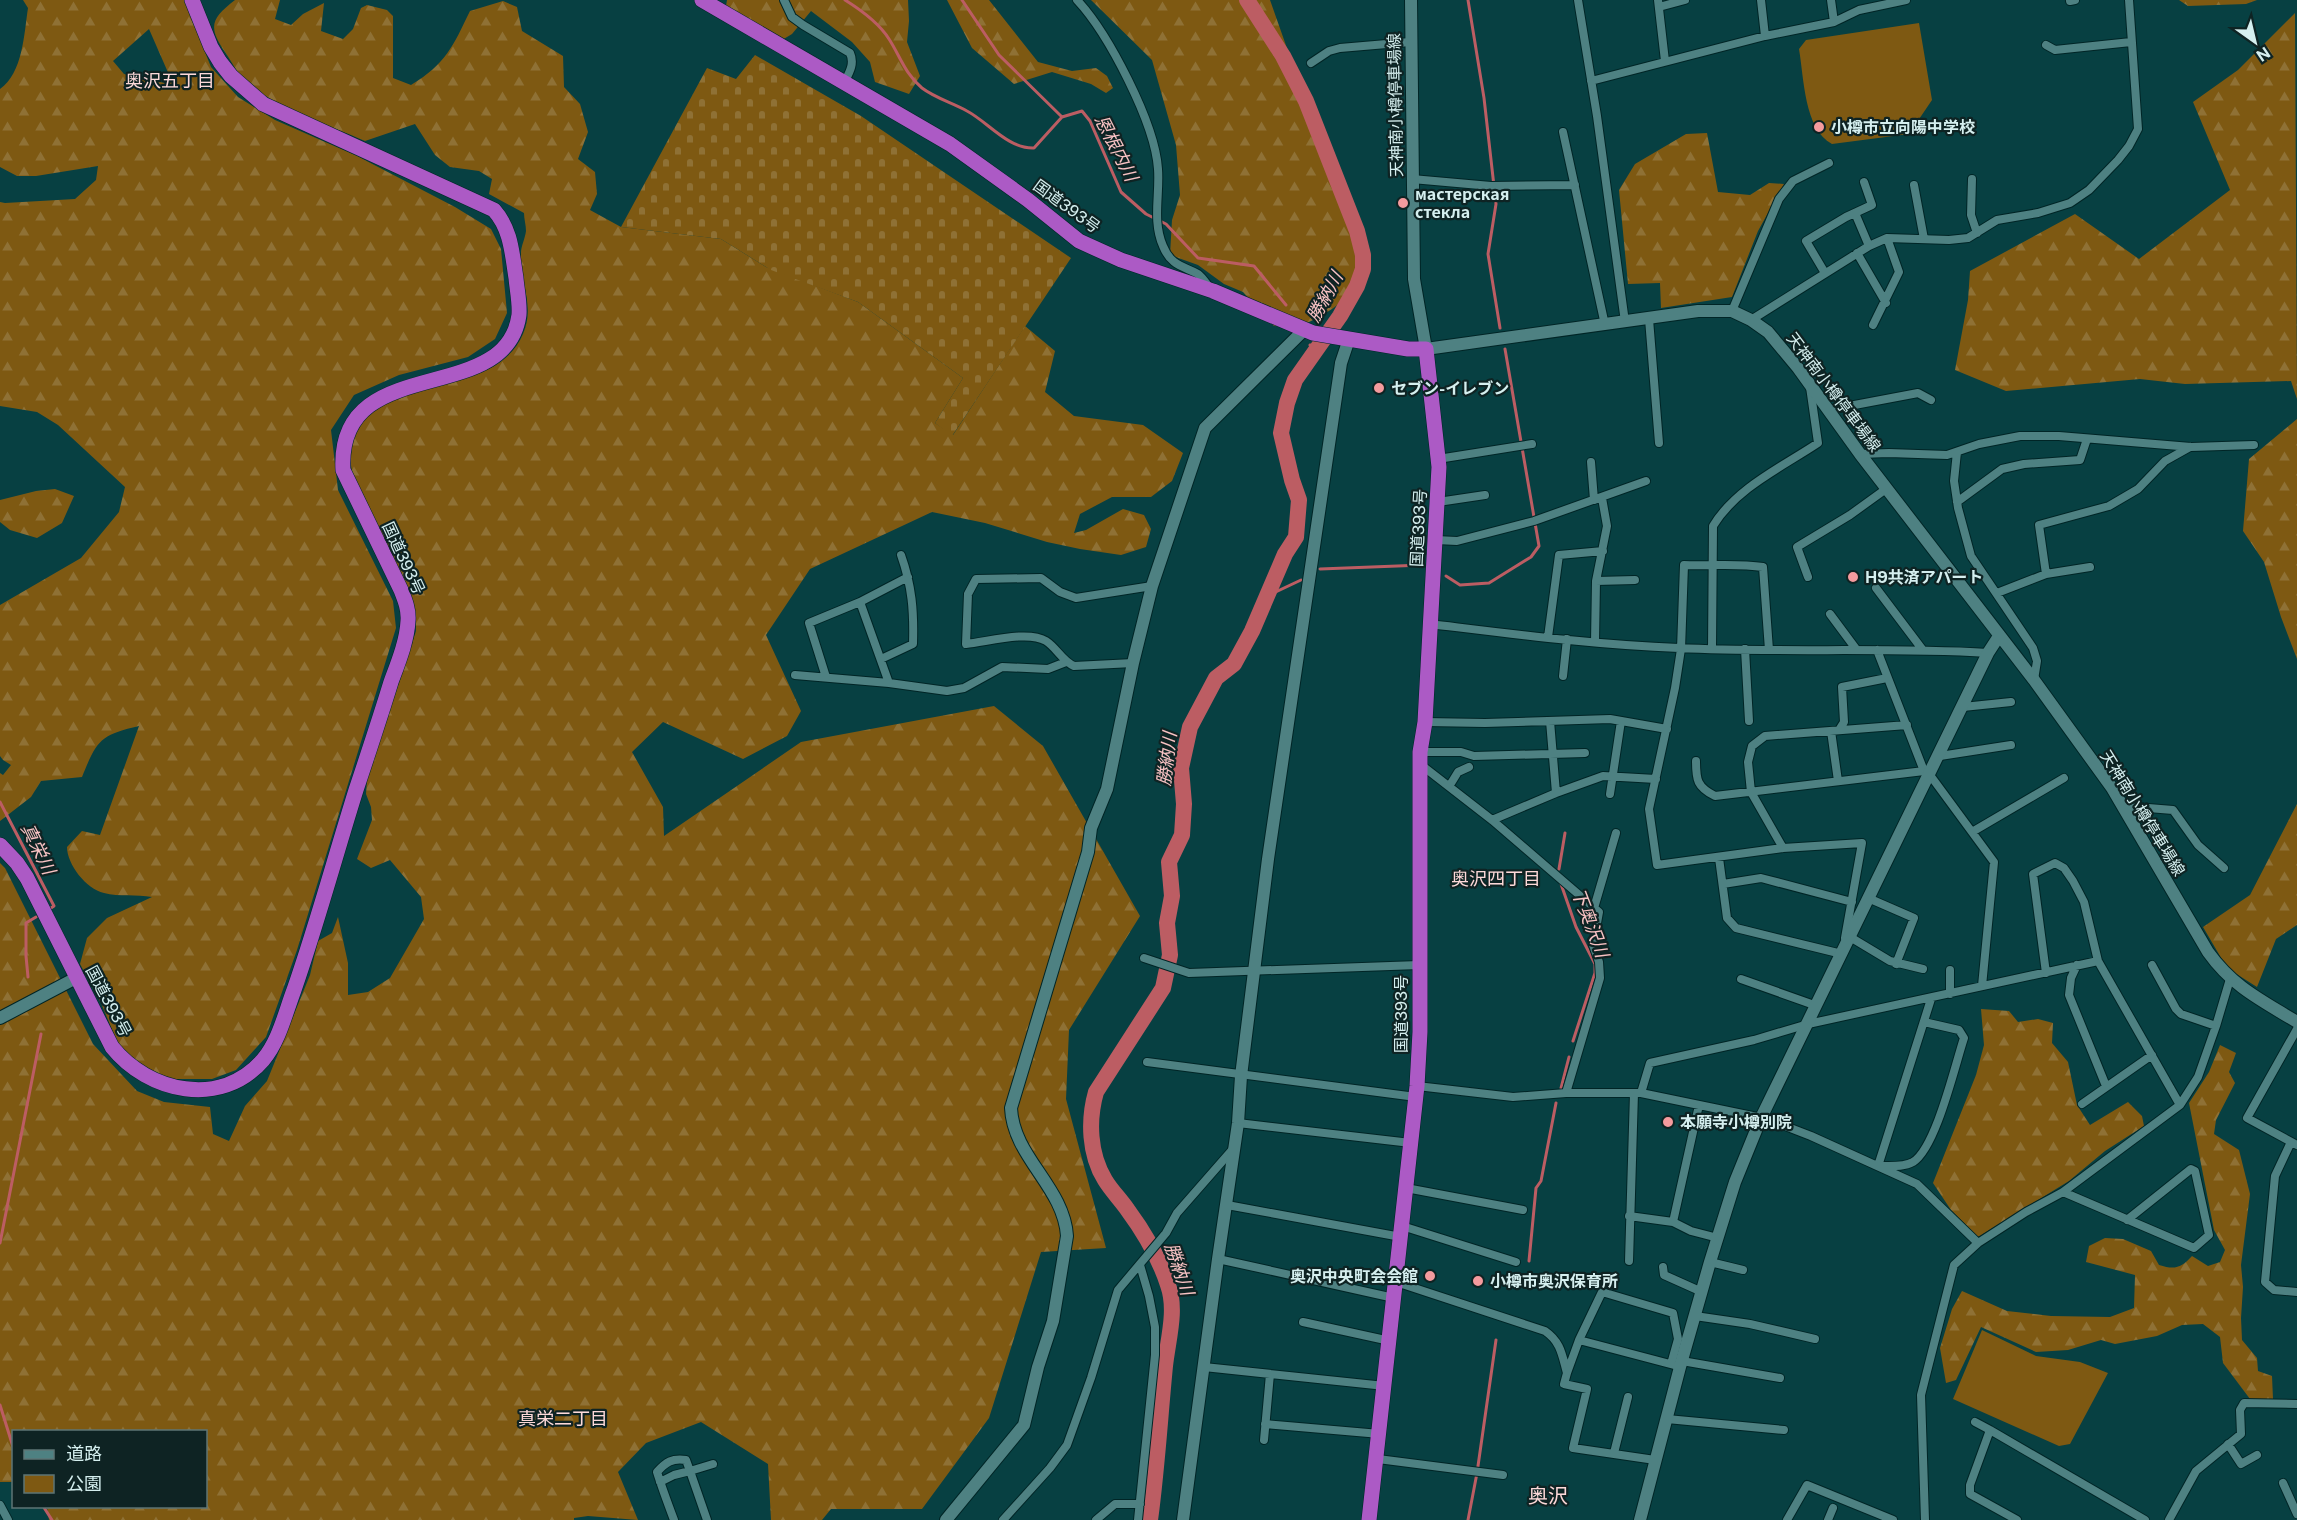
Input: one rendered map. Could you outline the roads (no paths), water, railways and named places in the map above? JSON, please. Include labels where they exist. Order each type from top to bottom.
[{"type":"highway","name":"国道393号","points":[[0,845],[17,863],[27,879],[75,978],[112,1047],[133,1068],[161,1084],[175,1088],[206,1090],[235,1081],[261,1062],[271,1049],[312,938],[396,669],[408,621],[407,605],[401,590],[343,470],[342,452],[345,435],[368,406],[381,397],[396,390],[482,364],[497,353],[509,339],[519,315],[519,300],[508,234],[504,220],[494,210],[263,104],[231,76],[220,62],[192,0]]},
{"type":"highway","name":"国道393号","points":[[702,0],[950,144],[1028,200],[1079,241],[1121,260],[1213,291],[1309,331],[1408,349],[1426,349],[1438,459],[1436,540],[1425,722],[1420,758],[1420,1032],[1417,1091],[1378,1459],[1369,1520]]},
{"type":"street","points":[[784,0],[792,17],[850,53],[853,59],[851,70],[844,82]]},
{"type":"street","points":[[1077,0],[1105,38],[1138,100],[1158,169],[1157,225],[1163,248],[1181,268],[1199,275],[1213,291]]},
{"type":"street","name":"天神南小樽停車場線","points":[[1411,0],[1414,279],[1426,349],[1698,311],[1732,311],[1768,332],[2034,680],[2126,810],[2208,952],[2230,979],[2297,1022]]},
{"type":"street","points":[[1578,0],[1625,322]]},
{"type":"street","points":[[1665,61],[1658,4],[1685,0]]},
{"type":"street","points":[[1761,0],[1765,36]]},
{"type":"street","points":[[1831,0],[1834,22]]},
{"type":"street","points":[[1591,81],[1765,36],[1834,22],[1858,10],[1906,0]]},
{"type":"street","points":[[2070,1],[2076,0]]},
{"type":"street","points":[[1751,320],[1857,253],[1887,238],[1968,238],[1998,220],[2038,213],[2070,203],[2089,190],[2129,146],[2138,129],[2129,0]]},
{"type":"street","points":[[1311,63],[1329,51],[1340,48],[1410,42]]},
{"type":"street","points":[[2046,45],[2055,50],[2131,42]]},
{"type":"street","points":[[1563,132],[1605,325]]},
{"type":"street","points":[[1732,311],[1779,200],[1793,181],[1829,163]]},
{"type":"street","points":[[1412,179],[1495,186],[1575,185]]},
{"type":"street","points":[[1972,179],[1971,215],[1977,233]]},
{"type":"street","points":[[1825,273],[1806,241],[1872,205],[1864,182]]},
{"type":"street","points":[[1914,185],[1924,239]]},
{"type":"street","points":[[1855,213],[1869,246]]},
{"type":"street","points":[[1873,325],[1899,273],[1887,238]]},
{"type":"street","points":[[1857,253],[1886,303]]},
{"type":"street","points":[[1649,319],[1659,443]]},
{"type":"street","points":[[946,1520],[1024,1425],[1038,1367],[1053,1321],[1067,1236],[1066,1224],[1061,1208],[1016,1136],[1011,1108],[1088,852],[1091,828],[1107,789],[1133,663],[1152,586],[1205,428],[1309,331]]},
{"type":"street","points":[[1183,1520],[1238,1123],[1241,1076],[1268,859],[1346,338]]},
{"type":"street","points":[[1712,648],[1713,526],[1722,512],[1764,478],[1818,443],[1810,385]]},
{"type":"street","points":[[1828,410],[1918,393],[1930,399]]},
{"type":"street","points":[[1860,454],[1947,455],[1979,444],[2020,436],[2059,436],[2191,447],[2254,445]]},
{"type":"street","points":[[1957,502],[2002,469],[2024,464],[2080,460],[2087,439]]},
{"type":"street","points":[[1438,459],[1532,444]]},
{"type":"street","points":[[2046,574],[2039,525],[2109,506],[2138,489],[2164,461],[2191,447]]},
{"type":"street","points":[[1957,452],[1954,481],[1971,556],[2033,648],[2037,661],[2034,680]]},
{"type":"street","points":[[1592,462],[1598,499],[1608,526],[1596,581],[1595,642]]},
{"type":"street","points":[[1436,540],[1457,541],[1534,521],[1646,481]]},
{"type":"street","points":[[1808,577],[1797,547],[1850,515],[1886,489]]},
{"type":"street","points":[[1437,502],[1485,495]]},
{"type":"street","points":[[1548,637],[1559,555],[1603,551]]},
{"type":"street","points":[[881,659],[913,644],[914,618],[909,577],[901,555]]},
{"type":"street","points":[[1769,650],[1763,567],[1739,563],[1712,566],[1684,565],[1681,649],[1667,729],[1649,808],[1657,865],[1784,849],[1862,843],[1842,954]]},
{"type":"street","points":[[1997,593],[2046,574],[2090,567]]},
{"type":"street","points":[[826,677],[809,623],[860,602],[909,577]]},
{"type":"street","points":[[1133,663],[1074,666],[1066,662],[1047,642],[1034,636],[966,644],[968,594],[976,579],[1041,578],[1060,592],[1076,598],[1152,586]]},
{"type":"street","points":[[1596,581],[1635,580]]},
{"type":"street","points":[[1876,588],[1922,649]]},
{"type":"street","points":[[860,602],[889,682]]},
{"type":"street","points":[[1830,614],[1856,649]]},
{"type":"street","points":[[1430,624],[1681,649],[1922,649],[1988,653]]},
{"type":"street","points":[[1640,1520],[1678,1364],[1695,1316],[1735,1182],[1761,1118],[1817,1006],[1927,773],[1940,756],[1988,653],[2000,636]]},
{"type":"street","points":[[1563,676],[1567,639]]},
{"type":"street","points":[[1745,649],[1749,721]]},
{"type":"street","points":[[1876,650],[1927,773],[1994,862],[1982,986]]},
{"type":"street","points":[[795,675],[889,682],[947,691],[964,688],[1002,667],[1048,669],[1066,662]]},
{"type":"street","points":[[1838,781],[1835,731],[1844,722],[1842,687],[1887,678]]},
{"type":"street","points":[[1963,707],[2011,702]]},
{"type":"street","points":[[1550,721],[1556,793]]},
{"type":"street","points":[[1425,722],[1621,721],[1667,729]]},
{"type":"street","points":[[1610,794],[1621,721]]},
{"type":"street","points":[[1784,849],[1751,792],[1748,762],[1752,746],[1765,736],[1907,725]]},
{"type":"street","points":[[1940,756],[2011,745]]},
{"type":"street","points":[[1420,758],[1461,752],[1474,756],[1585,753]]},
{"type":"street","points":[[1420,758],[1599,912],[1593,945],[1599,962],[1600,978],[1566,1093]]},
{"type":"street","points":[[1696,761],[1696,779],[1705,791],[1716,796],[1927,773]]},
{"type":"street","points":[[1449,785],[1458,772],[1469,767]]},
{"type":"street","points":[[1492,820],[1603,776],[1656,779]]},
{"type":"street","points":[[1972,832],[2064,778]]},
{"type":"street","points":[[2126,810],[2136,807],[2173,810],[2198,845],[2224,868]]},
{"type":"street","points":[[1594,908],[1616,833]]},
{"type":"street","points":[[1719,858],[1728,918],[1737,928],[1842,954]]},
{"type":"street","points":[[2046,972],[2033,874],[2055,863],[2064,868],[2084,902],[2098,961],[2180,1105]]},
{"type":"street","points":[[1723,884],[1761,879],[1852,902]]},
{"type":"street","points":[[1868,898],[1914,918],[1896,964]]},
{"type":"street","points":[[1850,937],[1896,964],[1923,969]]},
{"type":"street","points":[[1144,958],[1189,973],[1419,965]]},
{"type":"street","points":[[1629,1261],[1629,1216],[1638,1093],[1650,1063],[1754,1040],[1808,1024],[2098,961]]},
{"type":"street","points":[[2078,965],[2071,978],[2069,996],[2106,1086]]},
{"type":"street","points":[[2152,965],[2181,1014],[2216,1026]]},
{"type":"street","points":[[1950,970],[1950,994]]},
{"type":"street","points":[[0,1018],[75,978]]},
{"type":"street","points":[[1741,979],[1817,1006]]},
{"type":"street","points":[[1925,1520],[1921,1395],[1954,1265],[1978,1243],[2026,1212],[2063,1192],[2180,1105],[2198,1077],[2230,979]]},
{"type":"street","points":[[1878,1166],[1931,999]]},
{"type":"street","points":[[1878,1166],[1897,1167],[1912,1163],[1923,1154],[1937,1124],[1964,1038],[1959,1030],[1924,1022]]},
{"type":"street","points":[[2297,1029],[2247,1118],[2294,1143],[2275,1176],[2265,1282],[2274,1290],[2297,1292]]},
{"type":"street","points":[[2082,1104],[2152,1055]]},
{"type":"street","points":[[1147,1062],[1241,1076],[1417,1091],[1513,1097],[1566,1093],[1638,1093],[1761,1118],[1811,1136],[1917,1184],[1978,1243]]},
{"type":"street","points":[[1673,1222],[1699,1105]]},
{"type":"street","points":[[1238,1123],[1411,1143]]},
{"type":"street","points":[[1003,1520],[1054,1463],[1066,1445],[1118,1290],[1166,1233],[1177,1214],[1234,1149]]},
{"type":"street","points":[[2063,1192],[2127,1220],[2194,1248],[2209,1235],[2195,1171],[2191,1169],[2127,1220]]},
{"type":"street","points":[[1406,1188],[1523,1210]]},
{"type":"street","points":[[1227,1205],[1401,1231],[1516,1262]]},
{"type":"street","points":[[1629,1216],[1673,1222],[1691,1231],[1718,1238]]},
{"type":"street","points":[[1218,1259],[1394,1298]]},
{"type":"street","points":[[1710,1262],[1743,1270]]},
{"type":"street","points":[[1138,1520],[1155,1355],[1153,1316],[1140,1265]]},
{"type":"street","points":[[1663,1267],[1664,1275],[1702,1292]]},
{"type":"street","points":[[1396,1282],[1545,1331],[1555,1338],[1561,1348],[1567,1373]]},
{"type":"street","points":[[1655,1460],[1573,1448],[1587,1389],[1564,1384],[1579,1340],[1602,1292],[1673,1313],[1678,1339],[1678,1364]]},
{"type":"street","points":[[1695,1316],[1750,1324],[1815,1339]]},
{"type":"street","points":[[1303,1322],[1390,1341]]},
{"type":"street","points":[[1579,1340],[1678,1364],[1780,1378]]},
{"type":"street","points":[[1203,1367],[1385,1386]]},
{"type":"street","points":[[1264,1440],[1270,1374]]},
{"type":"street","points":[[1614,1453],[1628,1397]]},
{"type":"street","points":[[2169,1520],[2196,1471],[2241,1434],[2240,1410],[2244,1403],[2297,1404]]},
{"type":"street","points":[[1666,1419],[1784,1430]]},
{"type":"street","points":[[1975,1422],[2145,1520]]},
{"type":"street","points":[[1265,1424],[1380,1434]]},
{"type":"street","points":[[1990,1430],[1970,1485],[1970,1494],[2017,1520]]},
{"type":"street","points":[[2228,1444],[2241,1464],[2257,1455]]},
{"type":"street","points":[[674,1520],[657,1472],[665,1462],[675,1459],[686,1460],[707,1520]]},
{"type":"street","points":[[1378,1459],[1503,1475]]},
{"type":"street","points":[[660,1482],[674,1475],[714,1464]]},
{"type":"street","points":[[2283,1483],[2297,1514]]},
{"type":"street","points":[[1787,1520],[1807,1485],[1893,1520]]},
{"type":"street","points":[[1096,1520],[1115,1504],[1140,1504]]},
{"type":"street","points":[[0,1505],[8,1520]]},
{"type":"street","points":[[1828,1520],[1833,1508]]},
{"type":"waterway","name":"恩根内川","points":[[845,0],[880,28],[916,83],[933,95],[975,116],[1007,140],[1034,148],[1062,117],[1082,111],[1090,121],[1121,192],[1146,214],[1166,224],[1198,258],[1254,266],[1286,305]]},
{"type":"waterway","points":[[962,0],[999,55],[1062,117]]},
{"type":"waterway","name":"勝納川","points":[[1150,1520],[1171,1325],[1171,1295],[1150,1245],[1107,1184],[1100,1170],[1093,1148],[1091,1125],[1093,1103],[1096,1092],[1163,988],[1170,955],[1167,923],[1172,896],[1169,862],[1182,835],[1184,804],[1181,768],[1190,727],[1216,678],[1234,664],[1252,631],[1285,554],[1296,537],[1299,500],[1281,433],[1287,403],[1295,380],[1340,316],[1357,286],[1363,269],[1363,255],[1357,231],[1306,101],[1283,56],[1247,0]]},
{"type":"waterway","points":[[1468,0],[1484,98],[1496,204],[1488,254],[1500,328]]},
{"type":"waterway","name":"恩根内川","points":[[1310,345],[1319,348]]},
{"type":"waterway","points":[[1446,576],[1460,585],[1489,583],[1531,557],[1539,546],[1505,349]]},
{"type":"waterway","points":[[1320,569],[1423,565]]},
{"type":"waterway","points":[[1265,597],[1301,580]]},
{"type":"waterway","name":"真栄川","points":[[0,802],[54,906],[51,908]]},
{"type":"waterway","name":"下奥沢川","points":[[1559,869],[1565,833]]},
{"type":"waterway","name":"下奥沢川","points":[[1561,884],[1576,927],[1595,964],[1595,973],[1573,1041]]},
{"type":"waterway","name":"真栄川","points":[[28,977],[26,923],[36,917]]},
{"type":"waterway","name":"真栄川","points":[[0,1243],[41,1034]]},
{"type":"waterway","points":[[1561,1088],[1569,1057]]},
{"type":"waterway","points":[[1529,1261],[1536,1188],[1541,1181],[1556,1103]]},
{"type":"waterway","points":[[1468,1520],[1496,1340]]},
{"type":"waterway","name":"真栄川","points":[[0,1405],[12,1444]]},
{"type":"waterway","name":"真栄川","points":[[44,1508],[52,1520]]},
{"type":"place","name":"小樽市立向陽中学校","points":[[1819,127]]},
{"type":"place","name":"мастерская стекла","points":[[1403,203]]},
{"type":"place","name":"セブン-イレブン","points":[[1379,388]]},
{"type":"place","name":"H9共済アパート","points":[[1853,577]]},
{"type":"place","name":"本願寺小樽別院","points":[[1668,1122]]},
{"type":"place","name":"奥沢中央町会会館","points":[[1430,1276]]},
{"type":"place","name":"小樽市奥沢保育所","points":[[1478,1281]]},
{"type":"district","name":"奥沢五丁目","points":[[170,81]]},
{"type":"district","name":"奥沢四丁目","points":[[1496,879]]},
{"type":"district","name":"真栄二丁目","points":[[563,1419]]},
{"type":"district","name":"奥沢","points":[[1548,1496]]}]
